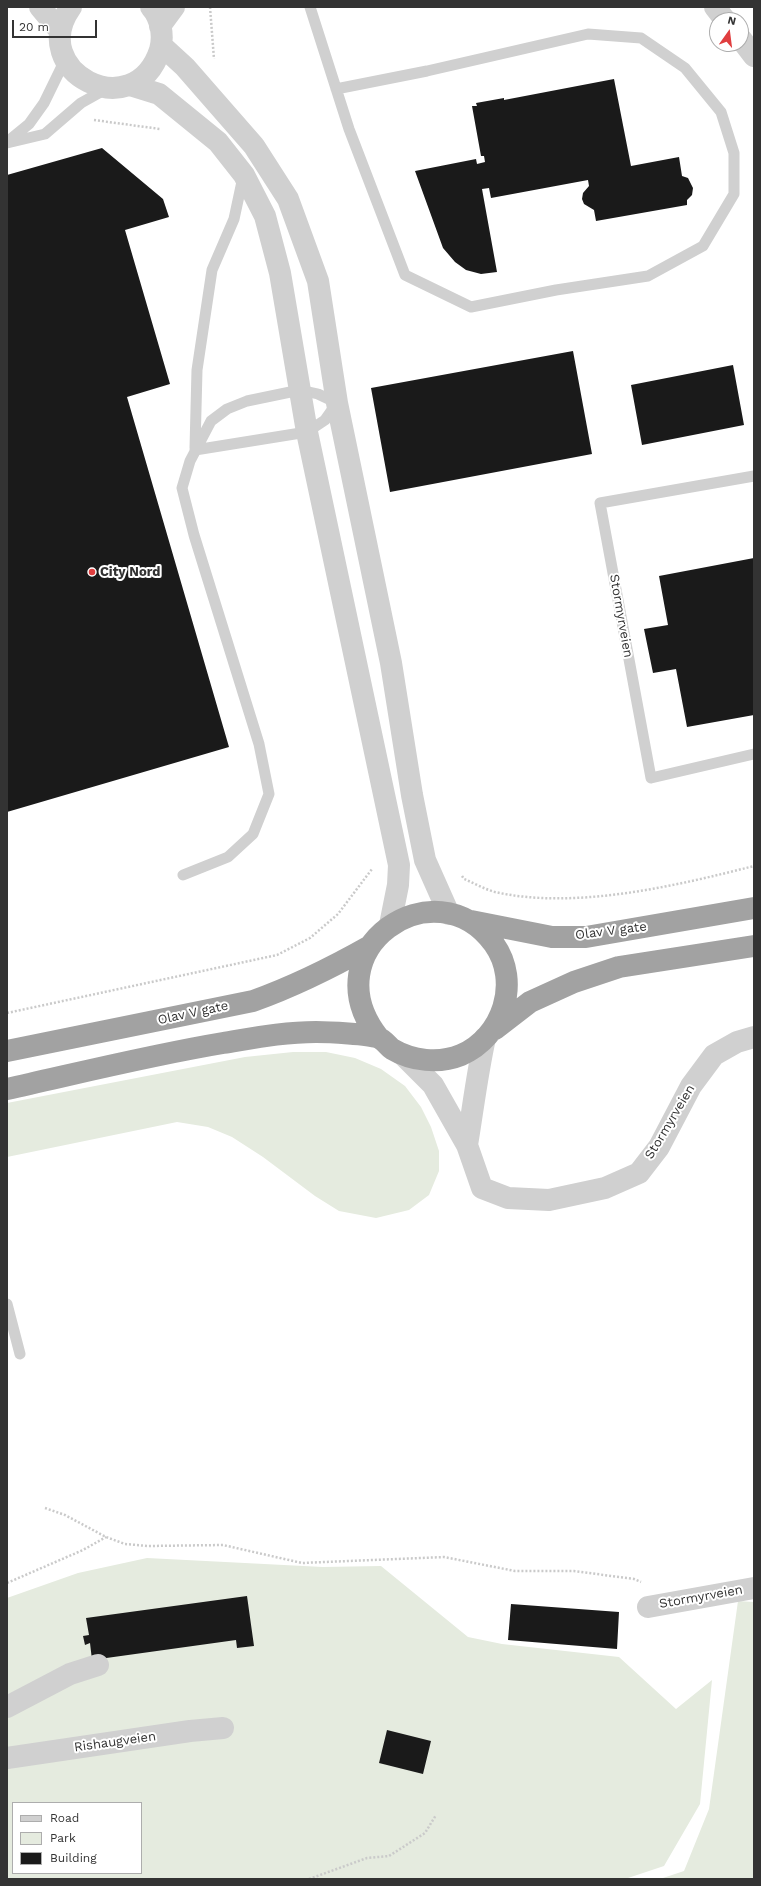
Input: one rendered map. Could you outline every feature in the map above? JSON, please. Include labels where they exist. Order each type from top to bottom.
[{"type":"highway","name":"Olav V gate","points":[[754,908],[586,937],[552,937],[469,921],[449,914],[428,912],[408,916],[390,925],[379,934],[370,946],[363,960],[359,977],[358,994],[362,1010],[369,1025],[379,1038],[390,1048],[403,1055],[417,1059],[447,1059],[461,1055],[474,1048],[530,1002],[581,979],[619,967],[754,946]]},
{"type":"highway","name":"Olav V gate","points":[[469,921],[484,932],[495,946],[503,962],[507,980],[506,998],[501,1016],[489,1035]]},
{"type":"highway","name":"Olav V gate","points":[[7,1051],[253,1001],[290,988],[370,946]]},
{"type":"highway","points":[[7,1089],[197,1048],[274,1035],[316,1032],[379,1038]]},
{"type":"street","points":[[40,7],[60,31]]},
{"type":"street","points":[[71,7],[65,15],[60,31],[61,46],[65,60],[72,71],[83,80],[95,86],[106,88],[118,88],[130,85],[145,76],[156,62],[157,26],[174,7]]},
{"type":"street","points":[[157,26],[186,67],[229,115],[254,146],[288,199],[318,281],[337,403],[391,663],[412,796],[425,860],[449,914]]},
{"type":"street","points":[[130,85],[159,94],[182,111],[218,142],[244,175],[265,216],[280,273],[307,432],[399,865],[398,885],[390,925]]},
{"type":"street","points":[[466,1145],[473,1107],[476,1075],[489,1035]]},
{"type":"street","name":"Stormyrveien","points":[[403,1055],[433,1086],[466,1145],[482,1188],[508,1198],[549,1200],[605,1188],[639,1172],[658,1147],[691,1086],[714,1056],[737,1042],[754,1037]]},
{"type":"street","name":"Stormyrveien","points":[[648,1607],[754,1588]]},
{"type":"street","points":[[7,1707],[70,1674],[98,1665]]},
{"type":"street","name":"Rishaugveien","points":[[7,1758],[190,1731],[222,1728]]},
{"type":"lane","points":[[310,7],[336,89],[349,129],[405,275],[472,307],[556,290],[648,276],[703,246],[734,194],[734,153],[721,112],[685,68],[641,38],[588,34],[426,71],[336,89]]},
{"type":"lane","points":[[7,142],[29,124],[44,103],[65,60]]},
{"type":"lane","points":[[7,142],[45,134],[81,103],[106,88]]},
{"type":"lane","points":[[195,450],[197,370],[212,270],[234,219],[244,175]]},
{"type":"lane","points":[[183,875],[228,857],[253,834],[269,794],[259,744],[194,536],[182,488],[190,461],[195,450],[211,421],[227,409],[247,401],[300,390],[318,394],[337,403],[325,420],[307,432],[195,450]]},
{"type":"lane","name":"Stormyrveien","points":[[754,476],[600,503],[650,778],[754,754]]},
{"type":"lane","points":[[7,1304],[20,1354]]},
{"type":"path","points":[[210,7],[215,66]]},
{"type":"path","points":[[89,121],[104,121],[159,130],[165,127]]},
{"type":"path","points":[[459,873],[464,879],[494,892],[546,898],[573,898],[636,891],[754,866]]},
{"type":"path","points":[[7,1013],[277,955],[310,938],[338,914],[373,869]]},
{"type":"path","points":[[44,1508],[65,1515],[106,1537],[125,1544],[148,1546],[223,1545],[302,1562],[444,1557],[515,1570],[574,1571],[634,1579],[680,1601]]},
{"type":"path","points":[[7,1584],[83,1550],[106,1537]]},
{"type":"path","points":[[309,1879],[367,1858],[389,1856],[424,1833],[436,1815]]},
{"type":"green space","points":[[293,1052],[326,1052],[355,1058],[381,1069],[405,1086],[421,1107],[431,1127],[439,1151],[439,1171],[429,1195],[409,1210],[376,1218],[339,1211],[315,1196],[263,1157],[232,1137],[208,1127],[177,1122],[7,1157],[7,1103],[245,1057]]},
{"type":"green space","points":[[147,1558],[323,1567],[381,1566],[468,1637],[502,1644],[619,1657],[676,1709],[712,1680],[700,1804],[664,1866],[625,1879],[7,1879],[7,1598],[78,1573]]},
{"type":"green space","points":[[738,1601],[754,1602],[754,1879],[660,1879],[684,1871],[709,1809]]},
{"type":"building","points":[[614,79],[631,166],[679,157],[682,176],[688,178],[693,188],[692,195],[687,200],[687,205],[596,221],[594,210],[584,204],[582,199],[583,193],[589,186],[588,180],[491,198],[489,188],[482,189],[497,272],[481,274],[466,270],[455,262],[443,248],[415,171],[476,159],[477,164],[485,162],[484,156],[481,156],[472,106],[477,106],[476,103],[504,98],[504,100]]},
{"type":"building","name":"City Nord","points":[[102,148],[163,199],[169,217],[125,230],[170,384],[127,397],[229,747],[7,812],[7,175]]},
{"type":"building","points":[[573,351],[592,454],[390,492],[371,388]]},
{"type":"building","points":[[733,365],[744,425],[642,445],[631,385]]},
{"type":"building","points":[[754,558],[754,715],[687,727],[676,669],[653,673],[644,629],[668,625],[659,576]]},
{"type":"building","points":[[247,1596],[254,1646],[237,1648],[236,1640],[92,1660],[90,1643],[85,1645],[83,1636],[89,1635],[86,1618]]},
{"type":"building","points":[[511,1604],[619,1612],[617,1649],[508,1640]]},
{"type":"building","points":[[387,1730],[431,1741],[423,1774],[379,1763]]},
{"type":"place","name":"City Nord","points":[[92,572]]}]
